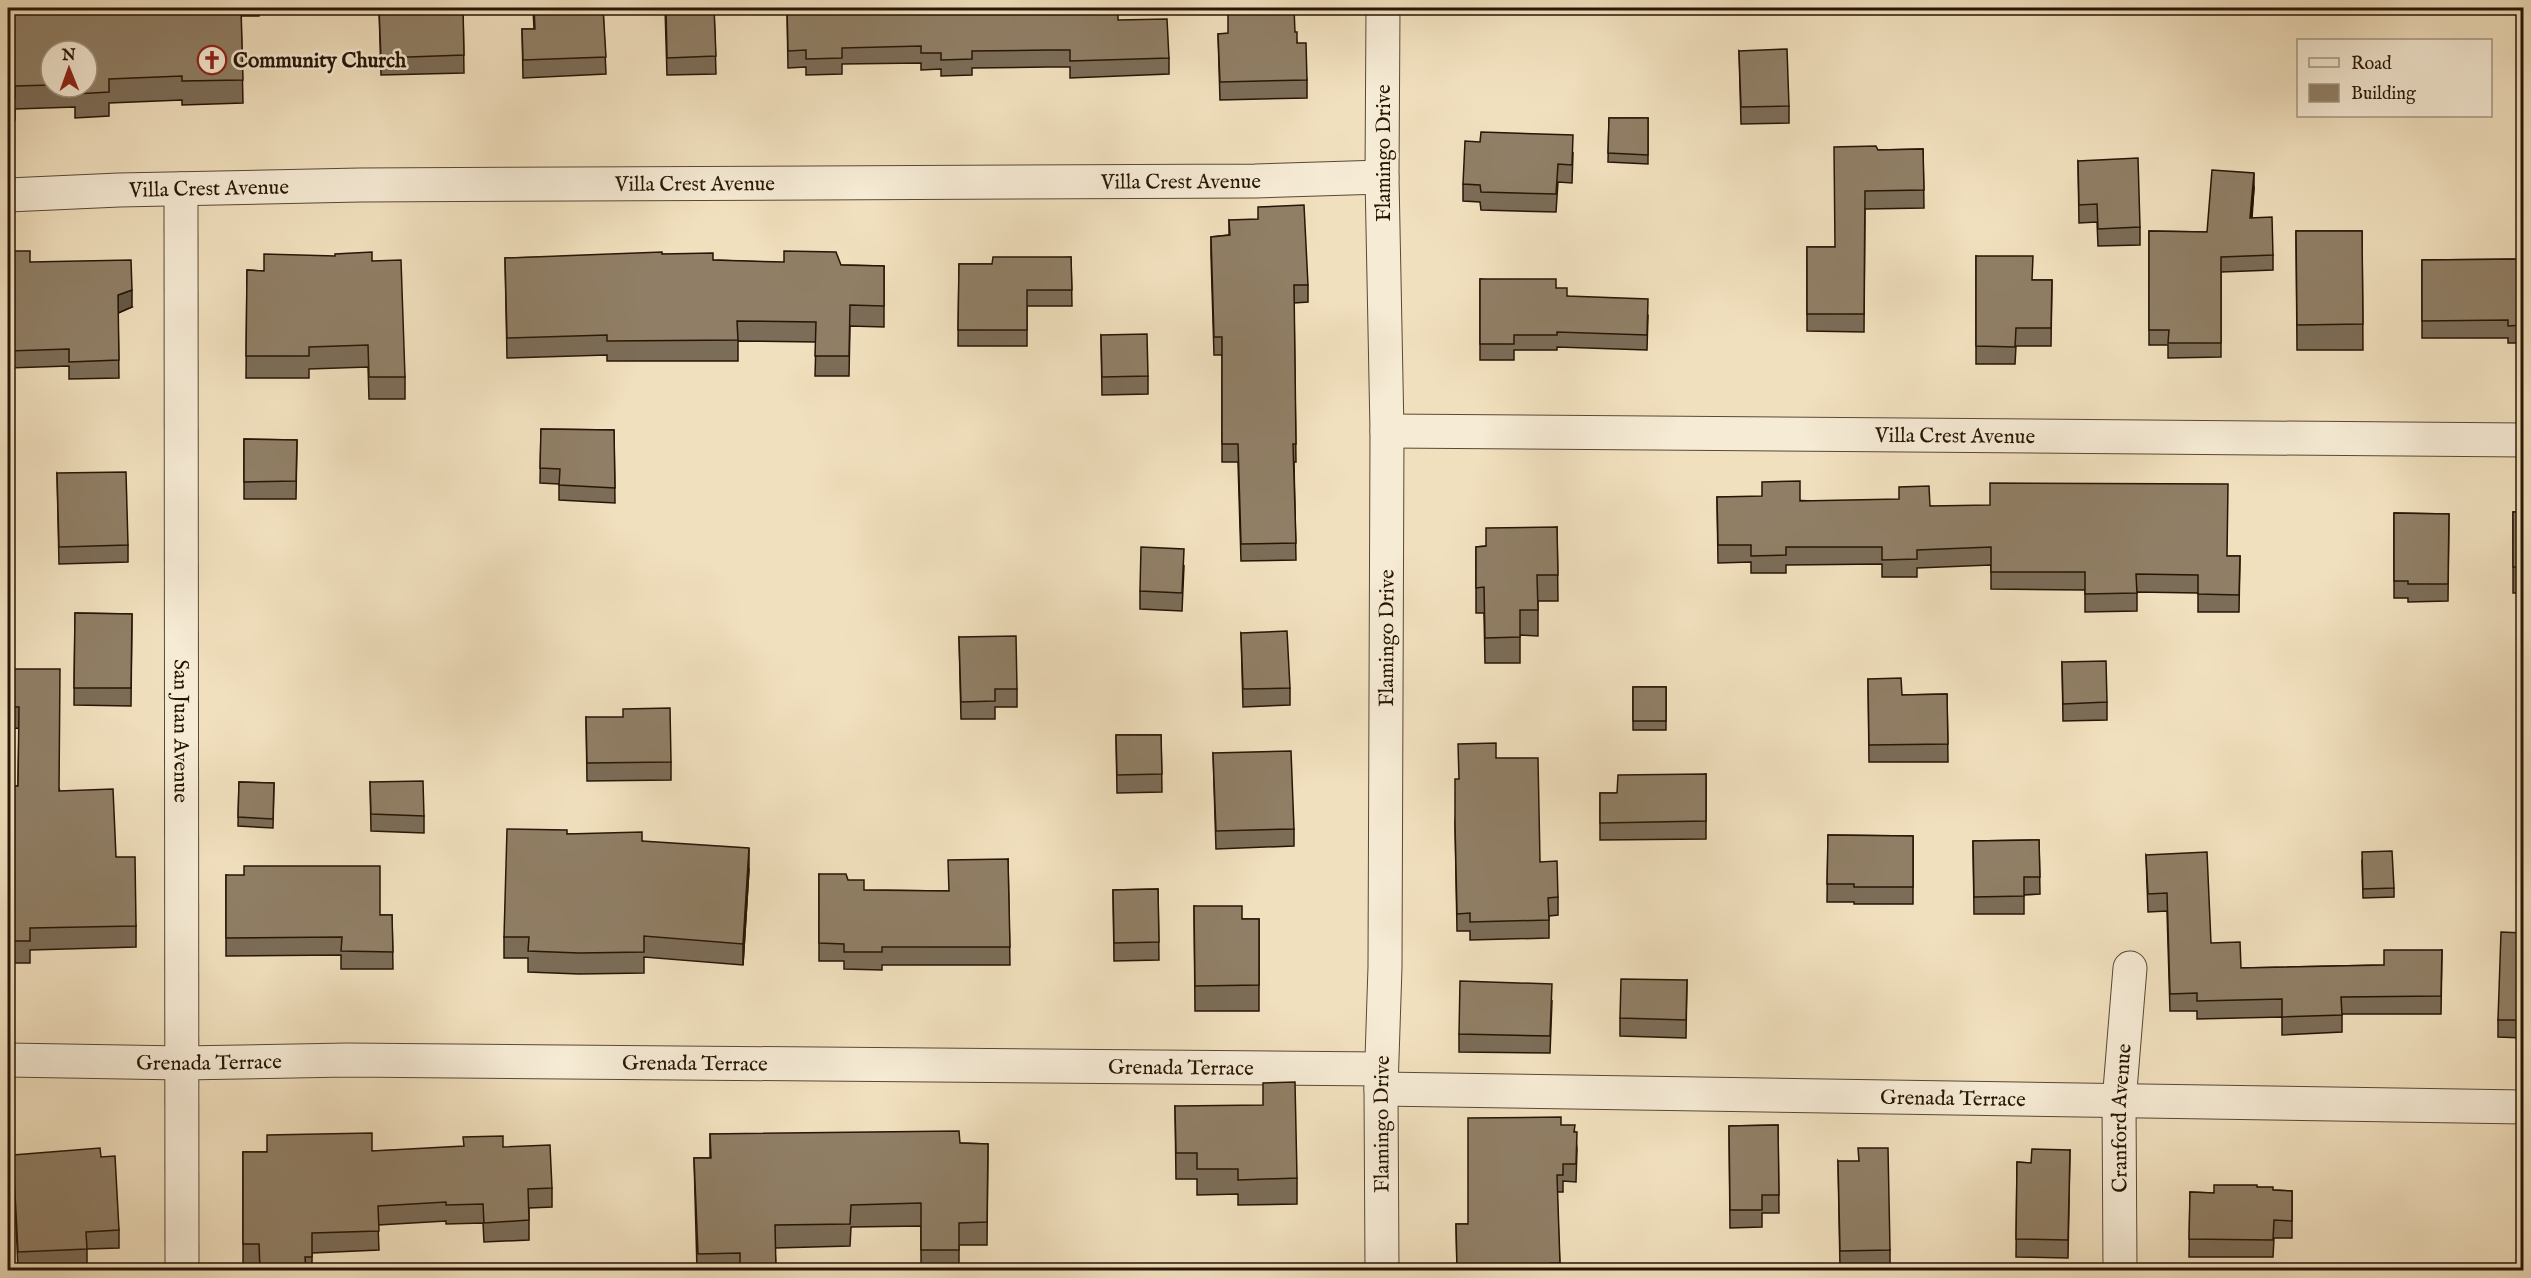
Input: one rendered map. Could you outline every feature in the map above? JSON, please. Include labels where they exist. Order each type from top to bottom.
[{"type":"street","name":"Flamingo Drive","points":[[1382,1270],[1381,1079],[1385,967],[1387,431],[1382,177],[1383,8]]},
{"type":"street","name":"Villa Crest Avenue","points":[[8,195],[360,185],[1243,181],[1382,177]]},
{"type":"street","name":"San Juan Avenue","points":[[181,189],[182,1270]]},
{"type":"street","name":"Villa Crest Avenue","points":[[1387,431],[2523,440]]},
{"type":"street","name":"Cranford Avenue","points":[[2120,1270],[2119,1102],[2130,968]]},
{"type":"street","name":"Grenada Terrace","points":[[8,1060],[182,1063],[359,1060],[1381,1079],[2119,1102],[2523,1107]]},
{"type":"building","points":[[8,8],[241,8],[243,80],[182,81],[182,76],[109,79],[109,92],[99,93],[99,39],[39,39],[39,85],[15,86],[15,97],[8,97]]},
{"type":"building","points":[[379,8],[463,8],[464,55],[381,58]]},
{"type":"building","points":[[534,8],[603,8],[606,57],[523,60],[522,29],[535,29]]},
{"type":"building","points":[[666,8],[714,8],[716,56],[667,58]]},
{"type":"building","points":[[787,8],[1106,8],[1106,13],[1118,12],[1118,20],[1167,19],[1169,58],[1070,61],[1070,50],[1048,50],[972,51],[972,59],[941,60],[941,53],[921,53],[921,46],[842,48],[842,58],[806,59],[806,50],[788,51]]},
{"type":"building","points":[[1228,8],[1294,8],[1297,43],[1306,43],[1307,80],[1220,82],[1218,34],[1228,33]]},
{"type":"building","points":[[1787,49],[1789,106],[1741,107],[1739,51]]},
{"type":"building","points":[[1609,118],[1648,118],[1648,155],[1608,153]]},
{"type":"building","points":[[1481,132],[1573,135],[1572,165],[1558,164],[1556,194],[1481,192],[1480,185],[1463,184],[1465,141],[1480,142]]},
{"type":"building","points":[[1876,146],[1878,150],[1923,149],[1924,190],[1865,191],[1864,314],[1807,314],[1807,247],[1835,247],[1834,147]]},
{"type":"building","points":[[2138,158],[2140,227],[2098,229],[2097,204],[2079,205],[2078,161]]},
{"type":"building","points":[[2212,170],[2254,173],[2250,218],[2272,217],[2273,255],[2221,257],[2221,343],[2168,343],[2169,330],[2149,330],[2149,231],[2207,232]]},
{"type":"building","points":[[1304,205],[1308,285],[1294,285],[1296,444],[1293,444],[1296,543],[1241,544],[1238,444],[1222,444],[1222,337],[1214,337],[1211,237],[1230,235],[1229,220],[1258,219],[1258,207]]},
{"type":"building","points":[[2296,231],[2362,231],[2363,324],[2297,325]]},
{"type":"building","points":[[8,251],[30,251],[30,262],[131,260],[132,290],[118,295],[119,360],[69,362],[69,349],[8,351]]},
{"type":"building","points":[[784,251],[836,252],[841,265],[884,266],[884,306],[850,305],[849,356],[815,356],[816,322],[737,321],[738,340],[607,341],[607,335],[507,338],[505,258],[662,252],[662,254],[713,253],[713,260],[784,262]]},
{"type":"building","points":[[372,252],[372,261],[401,260],[405,377],[369,377],[368,345],[309,347],[309,356],[246,356],[247,270],[264,271],[264,254],[335,256],[335,254]]},
{"type":"building","points":[[1976,256],[2033,256],[2032,280],[2052,280],[2051,328],[2016,328],[2015,347],[1976,346]]},
{"type":"building","points":[[993,257],[1071,257],[1072,290],[1027,290],[1027,330],[958,330],[959,264],[992,264]]},
{"type":"building","points":[[2523,259],[2523,325],[2508,326],[2508,320],[2422,321],[2422,260]]},
{"type":"building","points":[[1480,279],[1556,279],[1556,288],[1567,288],[1567,296],[1648,299],[1647,335],[1557,332],[1557,335],[1514,335],[1514,344],[1480,344]]},
{"type":"building","points":[[1147,334],[1148,376],[1102,377],[1101,335]]},
{"type":"building","points":[[541,429],[614,430],[615,488],[559,485],[560,469],[540,468]]},
{"type":"building","points":[[244,439],[297,440],[296,481],[244,482]]},
{"type":"building","points":[[126,472],[128,545],[59,547],[57,473]]},
{"type":"building","points":[[1800,481],[1800,501],[1899,499],[1899,487],[1929,486],[1930,506],[1990,505],[1990,483],[2228,484],[2227,556],[2240,556],[2239,595],[2198,594],[2198,575],[2136,574],[2137,593],[2085,594],[2085,572],[1991,572],[1991,547],[1917,550],[1917,559],[1882,560],[1882,547],[1786,547],[1786,555],[1751,556],[1751,545],[1718,545],[1717,497],[1762,496],[1762,482]]},
{"type":"building","points":[[2513,512],[2523,512],[2523,567],[2513,567]]},
{"type":"building","points":[[2394,513],[2449,514],[2448,584],[2408,584],[2408,581],[2394,581]]},
{"type":"building","points":[[1557,527],[1558,575],[1537,575],[1538,610],[1520,610],[1520,637],[1485,638],[1484,587],[1476,588],[1476,547],[1486,546],[1486,528]]},
{"type":"building","points":[[1141,547],[1184,549],[1182,593],[1140,591]]},
{"type":"building","points":[[75,613],[132,614],[131,688],[74,688]]},
{"type":"building","points":[[1287,631],[1290,688],[1243,689],[1241,633]]},
{"type":"building","points":[[1016,636],[1017,689],[995,689],[995,701],[961,702],[959,637]]},
{"type":"building","points":[[2106,661],[2107,702],[2063,704],[2062,662]]},
{"type":"building","points":[[8,669],[60,669],[59,791],[113,789],[116,857],[135,857],[136,926],[30,928],[30,941],[8,941],[8,786],[18,786],[19,707],[8,707]]},
{"type":"building","points":[[1901,678],[1902,695],[1947,694],[1948,744],[1869,745],[1868,679]]},
{"type":"building","points":[[1633,687],[1666,687],[1666,721],[1633,721]]},
{"type":"building","points":[[670,708],[671,762],[587,763],[586,717],[623,717],[623,709]]},
{"type":"building","points":[[1116,735],[1161,735],[1162,774],[1117,775]]},
{"type":"building","points":[[1496,743],[1496,758],[1538,758],[1540,862],[1557,861],[1558,897],[1548,898],[1549,920],[1470,922],[1470,913],[1457,914],[1455,779],[1459,779],[1458,744]]},
{"type":"building","points":[[1291,751],[1294,829],[1216,831],[1213,753]]},
{"type":"building","points":[[1706,774],[1706,821],[1600,823],[1600,793],[1617,793],[1618,775]]},
{"type":"building","points":[[423,781],[424,816],[371,814],[370,782]]},
{"type":"building","points":[[239,782],[274,783],[273,819],[238,817]]},
{"type":"building","points":[[507,829],[567,830],[567,834],[642,832],[642,841],[749,848],[743,944],[644,936],[644,952],[528,951],[529,937],[504,937]]},
{"type":"building","points":[[1828,835],[1913,836],[1913,887],[1854,887],[1854,884],[1827,884]]},
{"type":"building","points":[[2039,840],[2040,877],[2024,877],[2024,896],[1974,897],[1973,841]]},
{"type":"building","points":[[2392,851],[2394,888],[2363,889],[2362,852]]},
{"type":"building","points":[[2207,852],[2211,943],[2240,942],[2241,968],[2384,965],[2384,950],[2442,950],[2441,996],[2341,997],[2342,1015],[2282,1017],[2282,999],[2197,1001],[2197,993],[2170,994],[2167,893],[2148,894],[2146,855]]},
{"type":"building","points":[[1008,859],[1010,947],[882,947],[882,952],[844,952],[844,944],[819,943],[819,874],[846,874],[848,880],[864,880],[864,890],[949,891],[948,860]]},
{"type":"building","points":[[244,866],[380,866],[380,915],[392,915],[393,952],[341,951],[342,937],[226,938],[226,875],[244,875]]},
{"type":"building","points":[[1158,889],[1159,942],[1114,943],[1113,890]]},
{"type":"building","points":[[1194,906],[1242,906],[1242,919],[1259,919],[1259,985],[1195,986]]},
{"type":"building","points":[[2501,932],[2523,933],[2523,1020],[2498,1020]]},
{"type":"building","points":[[1621,979],[1687,980],[1686,1020],[1620,1018]]},
{"type":"building","points":[[1460,981],[1552,984],[1550,1036],[1459,1034]]},
{"type":"building","points":[[1295,1082],[1297,1178],[1238,1180],[1238,1169],[1197,1169],[1197,1153],[1176,1153],[1175,1106],[1263,1105],[1263,1083]]},
{"type":"building","points":[[1561,1117],[1561,1125],[1575,1125],[1574,1132],[1577,1132],[1576,1164],[1563,1164],[1563,1175],[1557,1175],[1560,1263],[1551,1263],[1552,1270],[1457,1270],[1456,1224],[1468,1224],[1468,1118]]},
{"type":"building","points":[[1778,1125],[1779,1195],[1762,1195],[1762,1210],[1730,1210],[1729,1126]]},
{"type":"building","points":[[959,1131],[960,1143],[988,1144],[987,1222],[959,1223],[959,1250],[921,1250],[921,1203],[851,1205],[850,1224],[775,1225],[776,1270],[740,1270],[740,1253],[698,1254],[694,1158],[711,1158],[710,1134]]},
{"type":"building","points":[[372,1133],[372,1151],[464,1146],[463,1137],[503,1136],[503,1147],[550,1145],[552,1188],[528,1189],[529,1220],[484,1223],[483,1204],[446,1205],[446,1202],[378,1206],[379,1231],[312,1233],[312,1257],[305,1257],[306,1270],[260,1270],[259,1244],[243,1244],[243,1152],[267,1152],[267,1135]]},
{"type":"building","points":[[100,1148],[101,1157],[115,1156],[119,1230],[86,1232],[87,1249],[18,1252],[13,1155]]},
{"type":"building","points":[[1858,1148],[1888,1148],[1890,1250],[1840,1251],[1838,1161],[1859,1161]]},
{"type":"building","points":[[2032,1149],[2070,1150],[2068,1240],[2016,1239],[2017,1162],[2031,1163]]},
{"type":"building","points":[[2214,1185],[2257,1185],[2257,1187],[2273,1187],[2273,1190],[2292,1191],[2292,1221],[2274,1220],[2273,1240],[2189,1239],[2190,1192],[2214,1193]]},
{"type":"place","name":"Community Church","points":[[212,60]]}]
